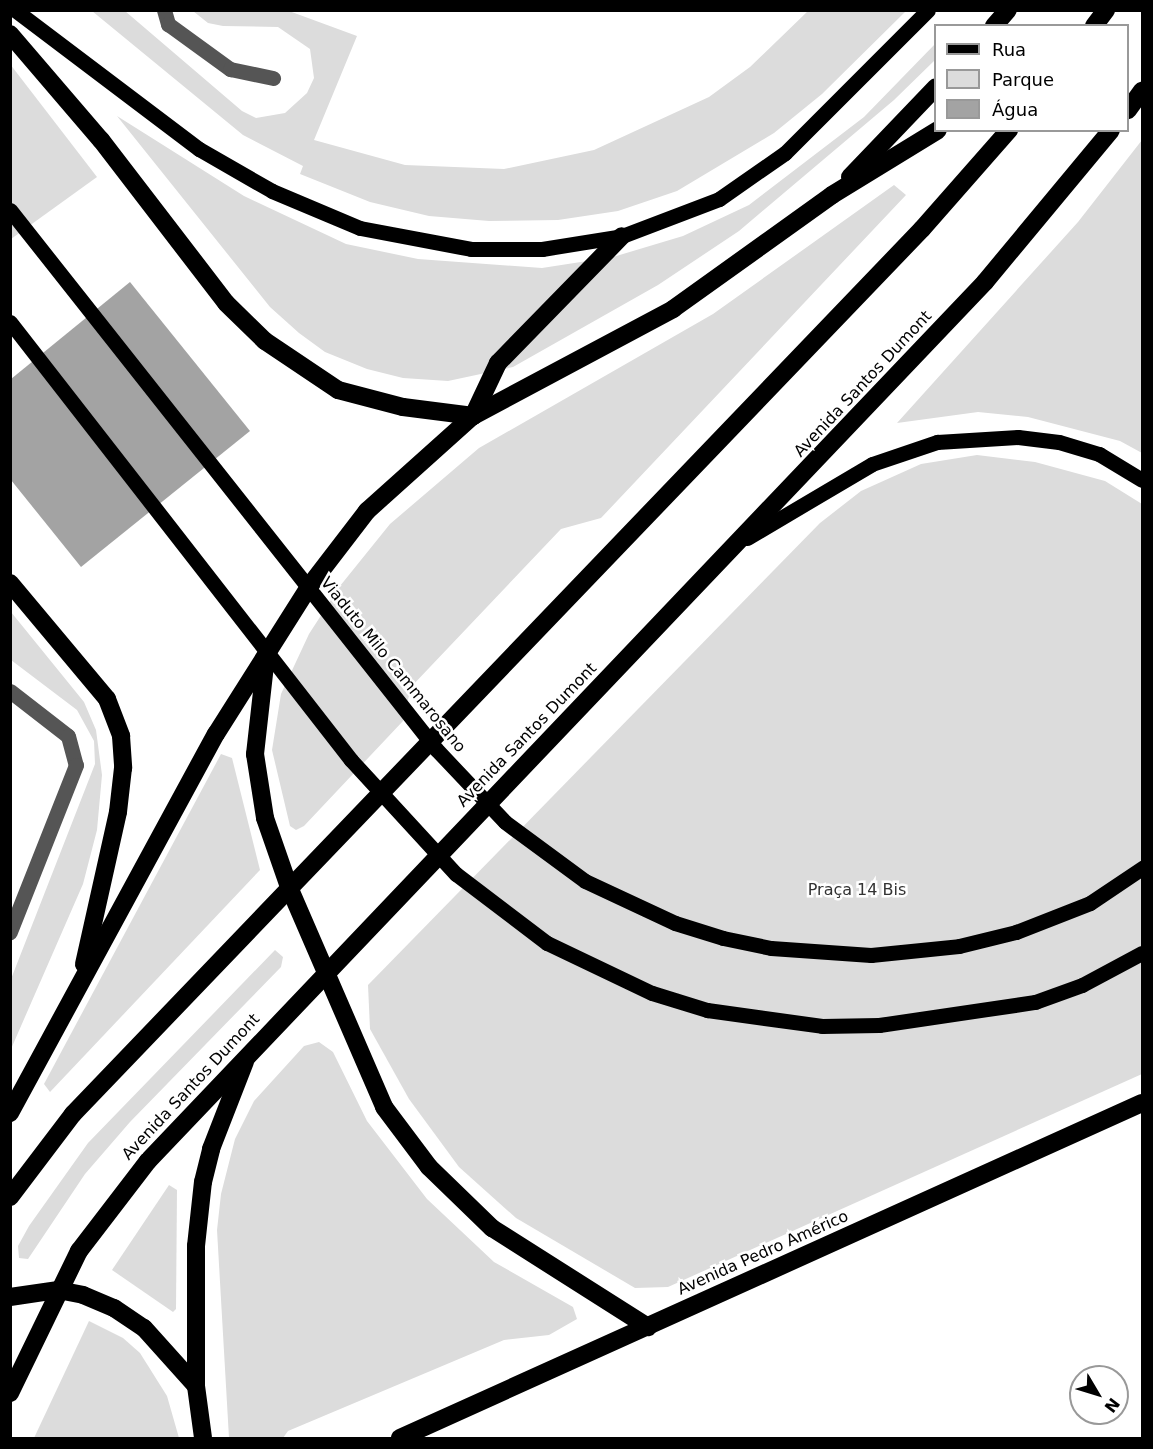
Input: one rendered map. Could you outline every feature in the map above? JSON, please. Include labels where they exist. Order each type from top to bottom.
[{"type":"highway","points":[[996,24],[1008,10]]},
{"type":"highway","points":[[10,34],[101,140],[226,303],[265,341],[338,390],[403,407],[473,416]]},
{"type":"highway","points":[[832,195],[934,89]]},
{"type":"highway","points":[[1129,109],[1143,91]]},
{"type":"highway","points":[[10,1113],[81,978],[216,734],[267,658],[311,584],[367,511],[473,416],[673,309],[832,195],[936,132]]},
{"type":"highway","points":[[10,1197],[73,1114],[922,229],[1008,132]]},
{"type":"highway","name":"Avenida Santos Dumont","points":[[10,1393],[58,1290],[79,1251],[123,1189],[248,1054],[741,541],[985,282],[1109,132]]},
{"type":"highway","points":[[473,416],[498,363],[622,236]]},
{"type":"highway","points":[[10,583],[107,699],[121,736],[123,768],[118,812],[81,978]]},
{"type":"highway","points":[[267,658],[255,754],[265,818],[289,887],[384,1107],[429,1167],[500,1234],[648,1327]]},
{"type":"highway","points":[[203,1438],[196,1386],[196,1246],[203,1182],[248,1054]]},
{"type":"highway","name":"Avenida Pedro Américo","points":[[400,1438],[1143,1103]]},
{"type":"highway","points":[[10,1297],[58,1290],[114,1308],[144,1328],[196,1386]]},
{"type":"main road","points":[[15,10],[199,149],[272,191],[360,228],[408,241],[471,249],[542,249],[622,236],[719,199],[785,153],[928,10]]},
{"type":"main road","name":"Viaduto Milo Cammarosano","points":[[10,210],[436,749],[505,822],[585,881],[675,923],[723,938],[781,949],[871,955],[959,946],[1016,932],[1090,903],[1143,868]]},
{"type":"main road","points":[[10,322],[358,767],[456,874],[548,943],[652,993],[718,1012],[822,1026],[902,1022],[1035,1002],[1082,985],[1143,953]]},
{"type":"main road","points":[[741,541],[872,464],[937,442],[1018,437],[1059,442],[1099,454],[1143,480]]},
{"type":"street","points":[[164,10],[168,24],[230,69],[273,78]]},
{"type":"street","points":[[10,691],[57,725],[74,750],[72,779],[10,932]]},
{"type":"green space","points":[[92,11],[125,11],[242,111],[256,118],[285,113],[307,93],[314,78],[310,49],[278,27],[223,26],[208,23],[193,11],[289,11],[357,36],[314,140],[405,165],[504,169],[594,150],[709,97],[750,67],[808,11],[906,11],[822,94],[774,133],[677,191],[618,211],[558,220],[489,221],[429,216],[370,202],[300,174],[303,166],[243,135]]},
{"type":"green space","points":[[934,45],[934,61],[894,100],[739,231],[658,285],[513,367],[448,381],[403,378],[367,369],[325,352],[299,333],[270,307],[117,116],[244,196],[346,244],[418,259],[542,268],[613,257],[683,236],[749,205],[864,117]]},
{"type":"green space","points":[[10,64],[97,177],[11,239],[10,239]]},
{"type":"green space","points":[[1142,140],[1142,453],[1120,441],[1028,417],[978,412],[897,423],[1078,222]]},
{"type":"green space","points":[[894,185],[906,195],[601,518],[561,529],[411,687],[403,721],[304,826],[296,830],[290,826],[272,750],[281,694],[309,634],[340,586],[390,524],[479,448],[713,314]]},
{"type":"green space","name":"Praça 14 Bis","points":[[977,455],[1035,462],[1105,481],[1142,504],[1142,1074],[668,1287],[635,1288],[516,1218],[459,1167],[409,1099],[370,1029],[368,985],[820,523],[861,491],[921,464]]},
{"type":"green space","points":[[11,612],[84,702],[96,730],[102,775],[97,830],[83,884],[11,1049],[11,979],[95,764],[94,741],[77,710],[11,660]]},
{"type":"green space","points":[[221,754],[232,758],[260,870],[50,1092],[44,1084]]},
{"type":"green space","points":[[275,950],[283,957],[281,967],[130,1122],[85,1174],[28,1259],[19,1258],[18,1246],[29,1226],[88,1143]]},
{"type":"green space","points":[[319,1042],[333,1052],[367,1121],[427,1199],[494,1262],[573,1307],[577,1319],[549,1335],[504,1340],[288,1431],[283,1438],[229,1438],[217,1230],[221,1194],[235,1139],[254,1101],[304,1046]]},
{"type":"green space","points":[[169,1185],[177,1190],[176,1309],[173,1312],[112,1270]]},
{"type":"green space","points":[[89,1321],[123,1338],[140,1353],[167,1396],[179,1438],[34,1438]]},
{"type":"water","points":[[130,282],[250,431],[81,567],[11,480],[11,379]]}]
